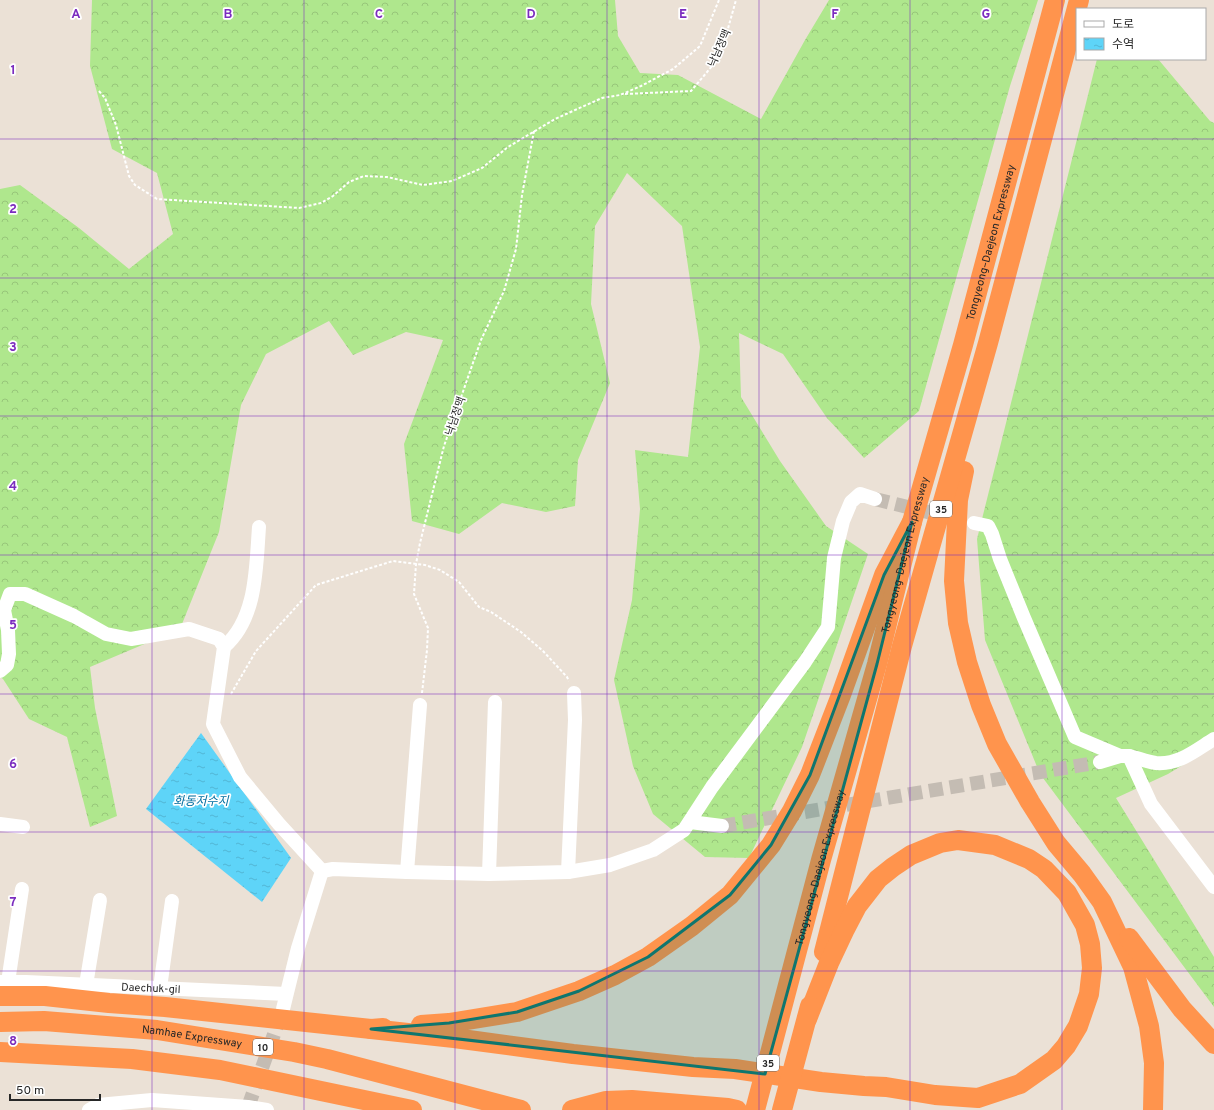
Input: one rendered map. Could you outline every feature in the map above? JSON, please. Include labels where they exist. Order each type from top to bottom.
[{"type":"highway","name":"Tongyeong–Daejeon Expressway","points":[[756,1110],[821,860],[877,664],[912,522],[963,345],[1055,0]]},
{"type":"highway","name":"Tongyeong–Daejeon Expressway","points":[[782,1110],[807,1019],[902,646],[988,344],[1076,11]]},
{"type":"highway","points":[[988,344],[958,500],[954,581],[958,623],[967,662],[981,705],[997,744],[1030,802],[1056,843],[1082,874],[1182,1008],[1214,1044]]},
{"type":"highway","points":[[371,1029],[449,1023],[511,1013],[579,991],[615,975],[648,957],[692,926],[730,894],[771,845],[792,811],[810,775],[841,695],[884,575],[912,522]]},
{"type":"highway","points":[[3,987],[45,996],[259,1016],[290,1015],[371,1029],[454,1038],[573,1054],[735,1070],[821,1082],[886,1087],[935,1095],[978,1098],[1020,1084],[1054,1060],[1066,1046],[1078,1026],[1089,994],[1092,968],[1090,944],[1085,925],[1067,892],[1044,869],[1030,859],[995,844],[958,840],[940,843],[910,855],[893,867],[878,879],[857,906],[832,956],[807,1019]]},
{"type":"highway","points":[[1102,902],[1133,967],[1150,1026],[1154,1063],[1153,1110]]},
{"type":"highway","name":"Namhae Expressway","points":[[0,1022],[44,1021],[157,1030],[294,1052],[327,1059],[521,1110]]},
{"type":"highway","points":[[0,1052],[132,1059],[220,1070],[412,1110]]},
{"type":"highway","points":[[572,1110],[606,1101],[632,1100],[737,1110]]},
{"type":"street","points":[[322,872],[333,869],[489,874],[568,872],[610,865],[653,850],[684,830],[712,787],[805,662],[828,627],[834,558],[843,521],[851,502],[860,494],[875,499]]},
{"type":"street","points":[[974,523],[988,526],[992,534],[1000,559],[1024,618],[1075,737],[1124,756],[1156,763],[1172,762],[1185,757],[1214,739]]},
{"type":"street","points":[[259,527],[253,590],[247,613],[232,640],[224,648],[213,724],[240,777],[322,872]]},
{"type":"street","points":[[0,671],[7,665],[9,654],[8,630],[4,610],[10,594],[24,594],[74,616],[106,634],[131,639],[189,628],[219,639],[224,648]]},
{"type":"street","points":[[568,872],[574,693]]},
{"type":"street","points":[[489,874],[495,702]]},
{"type":"street","points":[[407,872],[420,705]]},
{"type":"street","points":[[1100,762],[1124,756]]},
{"type":"street","points":[[1124,756],[1151,804],[1214,887]]},
{"type":"street","points":[[690,822],[722,826]]},
{"type":"street","points":[[0,824],[23,827]]},
{"type":"street","points":[[290,1015],[286,994],[298,948],[322,872]]},
{"type":"street","points":[[3,987],[22,889]]},
{"type":"street","points":[[86,985],[100,900]]},
{"type":"street","points":[[160,988],[172,901]]},
{"type":"street","name":"Daechuk-gil","points":[[3,987],[86,985],[286,994]]},
{"type":"street","points":[[89,1110],[98,1105],[152,1100],[248,1107],[267,1110]]},
{"type":"path","points":[[99,91],[105,98],[116,125],[129,176],[135,185],[157,199],[299,208],[321,203],[333,196],[349,182],[364,176],[387,177],[423,185],[452,181],[482,168],[508,147],[554,119],[602,98],[620,95],[673,69],[700,46],[719,0]]},
{"type":"path","name":"낙남정맥","points":[[620,95],[691,91],[713,65],[727,32],[736,0]]},
{"type":"path","name":"낙남정맥","points":[[420,705],[427,650],[428,628],[414,594],[416,564],[420,543],[444,446],[481,340],[504,291],[516,249],[522,194],[534,131]]},
{"type":"path","points":[[228,697],[256,650],[316,585],[393,561],[416,564],[440,570],[459,582],[479,607],[490,612],[521,632],[543,651],[567,677],[574,693]]},
{"type":"highlighted area","points":[[912,522],[877,664],[765,1074],[371,1029],[449,1023],[517,1012],[579,991],[648,957],[730,895],[771,845],[810,775],[884,575]]},
{"type":"green space","points":[[92,0],[615,0],[618,36],[640,73],[678,75],[761,119],[829,0],[1038,0],[1010,86],[919,411],[864,458],[827,418],[783,354],[739,333],[741,397],[780,461],[826,526],[868,554],[802,747],[749,858],[705,857],[653,814],[633,766],[614,680],[632,600],[640,509],[635,450],[688,457],[700,347],[682,226],[627,173],[595,226],[591,304],[610,383],[578,460],[575,506],[546,512],[502,503],[459,534],[412,521],[404,444],[443,340],[406,332],[353,355],[329,321],[266,354],[241,405],[219,532],[180,629],[90,667],[95,708],[117,816],[90,827],[67,737],[29,719],[3,679],[0,677],[0,189],[20,185],[79,228],[129,269],[173,234],[157,173],[112,149],[90,66]]},
{"type":"green space","points":[[1097,60],[1159,60],[1210,121],[1214,123],[1214,746],[1168,774],[1116,798],[1214,957],[1214,1007],[1040,774],[985,640],[977,539]]},
{"type":"water","name":"화동저수지","points":[[201,733],[291,858],[262,902],[146,809]]},
{"type":"tunnel","points":[[875,499],[948,517]]},
{"type":"tunnel","points":[[722,826],[1100,762]]},
{"type":"tunnel","points":[[248,1107],[282,1012]]}]
